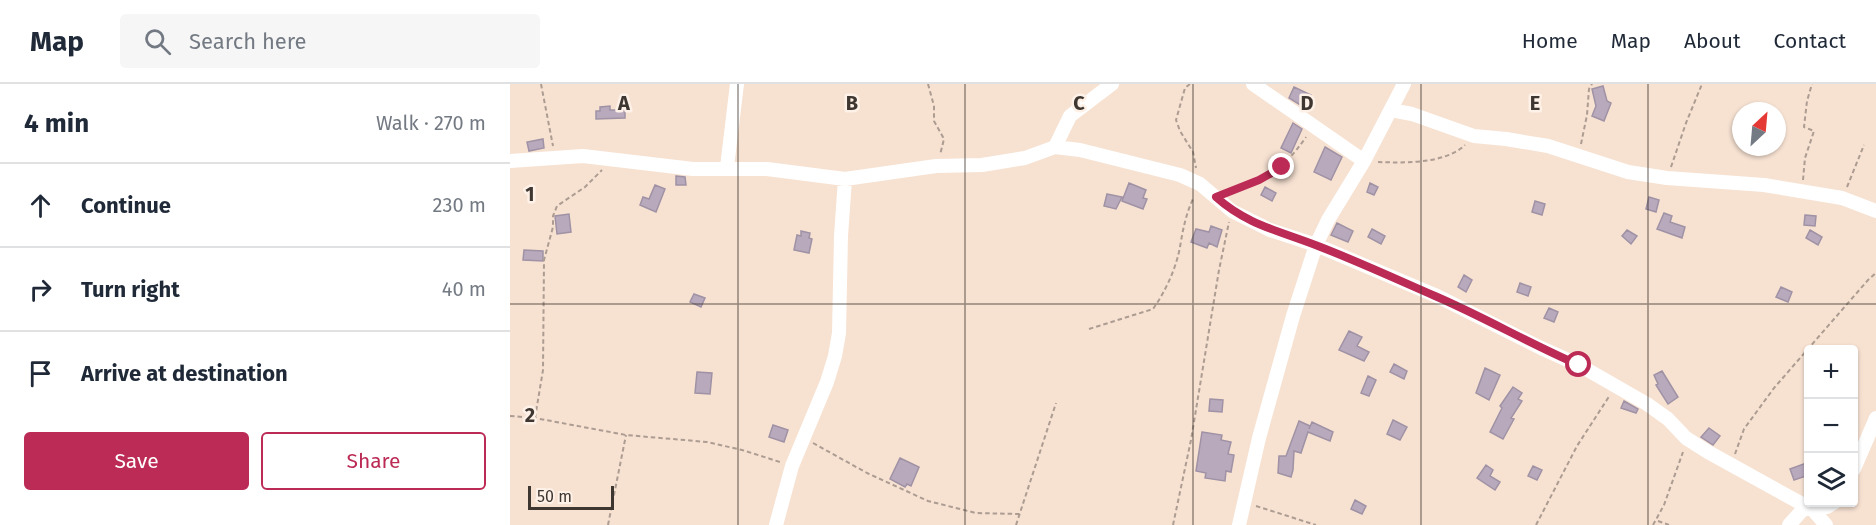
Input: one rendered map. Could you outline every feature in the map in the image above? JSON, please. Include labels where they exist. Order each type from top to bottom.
[{"type":"street","points":[[727,167],[737,84]]},
{"type":"street","points":[[1054,147],[1070,117],[1112,84]]},
{"type":"street","points":[[1253,84],[1364,161]]},
{"type":"street","points":[[1239,525],[1259,438],[1316,245],[1328,220],[1364,161],[1404,84]]},
{"type":"street","points":[[1391,110],[1412,114],[1474,136],[1548,146],[1628,172],[1667,178],[1764,185],[1842,198],[1876,211]]},
{"type":"street","points":[[510,161],[583,156],[693,169],[727,167],[767,169],[845,179],[936,166],[982,165],[1025,158],[1054,147],[1080,150],[1164,169],[1200,184],[1232,211],[1270,230],[1316,245],[1437,296],[1579,365],[1616,385],[1661,414],[1686,438],[1809,508],[1826,525]]},
{"type":"street","points":[[776,525],[792,466],[827,382],[839,333],[845,179]]},
{"type":"street","points":[[1295,239],[1304,252],[1308,267]]},
{"type":"street","points":[[1858,460],[1876,418]]},
{"type":"street","points":[[1789,525],[1809,508],[1827,507]]},
{"type":"path","points":[[542,84],[555,158]]},
{"type":"path","points":[[928,84],[934,106],[934,121],[944,139],[936,166]]},
{"type":"path","points":[[1089,330],[1153,309],[1167,284],[1180,246],[1184,223],[1200,184],[1193,152],[1176,120],[1185,88],[1190,84]]},
{"type":"path","points":[[1580,156],[1589,89],[1592,84]]},
{"type":"path","points":[[1667,178],[1702,84]]},
{"type":"path","points":[[1800,191],[1805,158],[1814,131],[1804,127],[1807,101],[1812,84]]},
{"type":"path","points":[[1216,197],[1259,180],[1282,167],[1294,155],[1314,127]]},
{"type":"path","points":[[1364,161],[1411,164],[1437,158],[1460,149],[1474,136]]},
{"type":"path","points":[[1842,198],[1864,145]]},
{"type":"path","points":[[536,418],[543,370],[544,260],[553,227],[553,216],[557,206],[585,187],[614,158]]},
{"type":"path","points":[[1173,525],[1191,440],[1219,270],[1232,211]]},
{"type":"path","points":[[1734,466],[1736,449],[1744,429],[1819,334],[1876,273]]},
{"type":"path","points":[[1536,525],[1577,446],[1616,385]]},
{"type":"path","points":[[1016,525],[1056,403]]},
{"type":"path","points":[[510,416],[536,418],[626,435],[707,442],[742,450],[792,466]]},
{"type":"path","points":[[608,525],[626,435]]},
{"type":"path","points":[[803,437],[867,472],[928,501],[976,513],[1020,514]]},
{"type":"path","points":[[1653,525],[1664,505],[1685,448],[1686,438]]},
{"type":"path","points":[[1245,502],[1316,525]]},
{"type":"path","points":[[1656,520],[1669,525]]},
{"type":"building","points":[[1603,86],[1607,101],[1611,103],[1604,121],[1592,116],[1596,106],[1592,89]]},
{"type":"building","points":[[1294,87],[1311,95],[1305,108],[1289,98]]},
{"type":"building","points":[[610,106],[610,110],[625,110],[625,118],[596,119],[596,111],[600,111],[600,107]]},
{"type":"building","points":[[1293,123],[1302,129],[1291,153],[1281,148]]},
{"type":"building","points":[[543,139],[544,148],[529,151],[527,142]]},
{"type":"building","points":[[1325,147],[1342,157],[1331,180],[1314,172]]},
{"type":"building","points":[[676,176],[685,177],[686,185],[676,185]]},
{"type":"building","points":[[1129,183],[1146,190],[1143,198],[1147,199],[1143,209],[1122,201]]},
{"type":"building","points":[[1370,183],[1378,187],[1374,195],[1367,192]]},
{"type":"building","points":[[655,185],[665,189],[656,212],[640,205],[643,197],[649,199]]},
{"type":"building","points":[[1265,187],[1276,193],[1272,201],[1261,195]]},
{"type":"building","points":[[1107,194],[1122,197],[1116,209],[1104,206]]},
{"type":"building","points":[[1649,197],[1659,200],[1656,212],[1646,209]]},
{"type":"building","points":[[1535,201],[1545,204],[1542,215],[1532,212]]},
{"type":"building","points":[[1664,213],[1672,216],[1670,222],[1685,227],[1682,238],[1657,229]]},
{"type":"building","points":[[569,214],[571,232],[557,234],[555,216]]},
{"type":"building","points":[[1805,215],[1816,216],[1815,226],[1804,225]]},
{"type":"building","points":[[1337,223],[1353,231],[1348,242],[1331,235]]},
{"type":"building","points":[[1211,226],[1222,230],[1217,247],[1209,243],[1207,248],[1191,242],[1196,229],[1209,232]]},
{"type":"building","points":[[1372,229],[1385,236],[1381,244],[1368,237]]},
{"type":"building","points":[[1627,230],[1637,236],[1631,244],[1622,236]]},
{"type":"building","points":[[1810,230],[1822,237],[1818,245],[1806,238]]},
{"type":"building","points":[[801,231],[810,233],[809,238],[812,239],[809,253],[794,250],[797,235],[801,236]]},
{"type":"building","points":[[524,250],[543,251],[543,261],[523,260]]},
{"type":"building","points":[[1464,275],[1472,280],[1466,292],[1458,287]]},
{"type":"building","points":[[1520,283],[1531,287],[1528,296],[1517,292]]},
{"type":"building","points":[[1781,287],[1792,292],[1788,302],[1776,297]]},
{"type":"building","points":[[694,294],[705,298],[701,307],[690,302]]},
{"type":"building","points":[[1549,308],[1558,312],[1554,322],[1544,318]]},
{"type":"building","points":[[1349,331],[1362,337],[1357,346],[1369,352],[1364,361],[1339,350]]},
{"type":"building","points":[[1394,364],[1407,371],[1404,379],[1390,372]]},
{"type":"building","points":[[1485,368],[1500,375],[1489,400],[1476,393]]},
{"type":"building","points":[[1662,371],[1678,397],[1668,404],[1656,385],[1658,384],[1654,375]]},
{"type":"building","points":[[697,372],[712,373],[710,394],[695,393]]},
{"type":"building","points":[[1368,376],[1376,380],[1369,396],[1361,393]]},
{"type":"building","points":[[1513,387],[1522,393],[1518,399],[1522,401],[1511,418],[1514,419],[1503,439],[1490,432],[1502,408],[1500,406]]},
{"type":"building","points":[[1210,399],[1223,400],[1222,412],[1209,411]]},
{"type":"building","points":[[1624,401],[1638,409],[1636,413],[1621,408]]},
{"type":"building","points":[[1393,420],[1407,427],[1400,440],[1387,434]]},
{"type":"building","points":[[1299,421],[1310,426],[1309,429],[1312,422],[1333,432],[1330,441],[1308,432],[1301,453],[1294,451],[1291,477],[1278,473],[1279,456],[1286,456]]},
{"type":"building","points":[[773,425],[788,430],[784,442],[769,437]]},
{"type":"building","points":[[1709,428],[1720,436],[1713,445],[1701,437]]},
{"type":"building","points":[[1202,432],[1222,435],[1221,440],[1231,442],[1228,454],[1234,455],[1231,472],[1226,471],[1225,481],[1205,478],[1206,473],[1196,471]]},
{"type":"building","points":[[900,458],[919,467],[911,486],[907,484],[905,487],[890,479]]},
{"type":"building","points":[[1804,464],[1804,477],[1794,480],[1790,469]]},
{"type":"building","points":[[1486,465],[1493,470],[1490,476],[1500,482],[1495,490],[1477,478]]},
{"type":"building","points":[[1533,466],[1542,470],[1537,480],[1528,476]]},
{"type":"building","points":[[1355,500],[1366,506],[1362,514],[1351,509]]},
{"type":"route","points":[[1282,167],[1259,180],[1216,197],[1232,211],[1270,230],[1316,245],[1437,296],[1579,365]]}]
